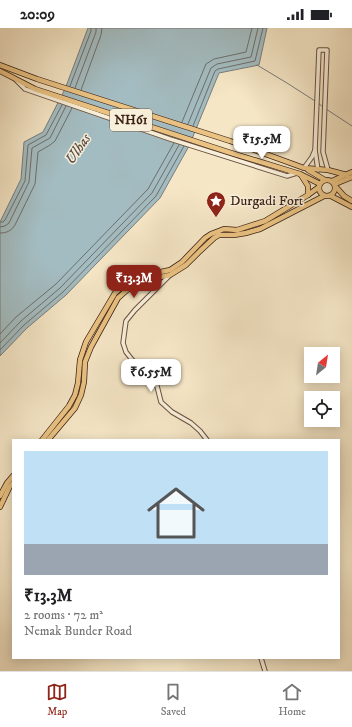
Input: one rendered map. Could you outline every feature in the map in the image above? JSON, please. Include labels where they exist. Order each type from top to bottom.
[{"type":"main road","name":"NH61","points":[[0,65],[37,79],[230,141],[303,167],[328,170],[349,176]]},
{"type":"main road","name":"NH61","points":[[0,71],[34,90],[227,154],[299,173],[319,185]]},
{"type":"main road","points":[[303,167],[326,180],[329,180],[344,196],[352,201]]},
{"type":"main road","points":[[334,184],[349,176],[352,172]]},
{"type":"main road","points":[[299,173],[308,186],[308,195]]},
{"type":"main road","points":[[170,272],[211,234],[224,230],[237,230],[265,221],[308,195],[326,180]]},
{"type":"main road","points":[[331,196],[335,192],[334,184]]},
{"type":"main road","points":[[319,185],[320,192],[324,196]]},
{"type":"main road","points":[[43,439],[69,406],[75,395],[78,383],[80,360],[86,342],[115,293],[125,284],[133,278],[170,272],[186,265],[200,250],[219,235],[234,235],[260,229],[324,196],[331,196],[352,207]]},
{"type":"main road","points":[[49,439],[75,408],[78,402],[84,382],[86,357],[118,298],[127,290],[142,281],[161,274]]},
{"type":"main road","points":[[0,496],[12,477]]},
{"type":"main road","points":[[0,507],[12,484]]},
{"type":"street","points":[[318,170],[315,150],[319,50],[327,50],[323,152],[328,170]]},
{"type":"street","points":[[14,78],[25,89],[34,90]]},
{"type":"street","points":[[303,167],[312,157],[315,150]]},
{"type":"street","points":[[316,156],[324,156]]},
{"type":"street","points":[[170,272],[151,294],[142,301],[126,321],[123,343],[126,352],[148,380],[157,386],[161,402],[172,412],[191,423],[206,439]]},
{"type":"street","points":[[261,659],[265,671]]},
{"type":"water","name":"Ulhas","points":[[88,28],[267,28],[259,65],[219,73],[189,146],[160,198],[66,295],[27,328],[0,356],[0,222],[21,179],[24,142],[43,132],[65,89]]},
{"type":"waterway","points":[[257,65],[315,101]]},
{"type":"waterway","points":[[318,103],[323,107]]},
{"type":"waterway","points":[[326,109],[352,126]]},
{"type":"place","name":"Durgadi Fort","points":[[216,218]]}]
